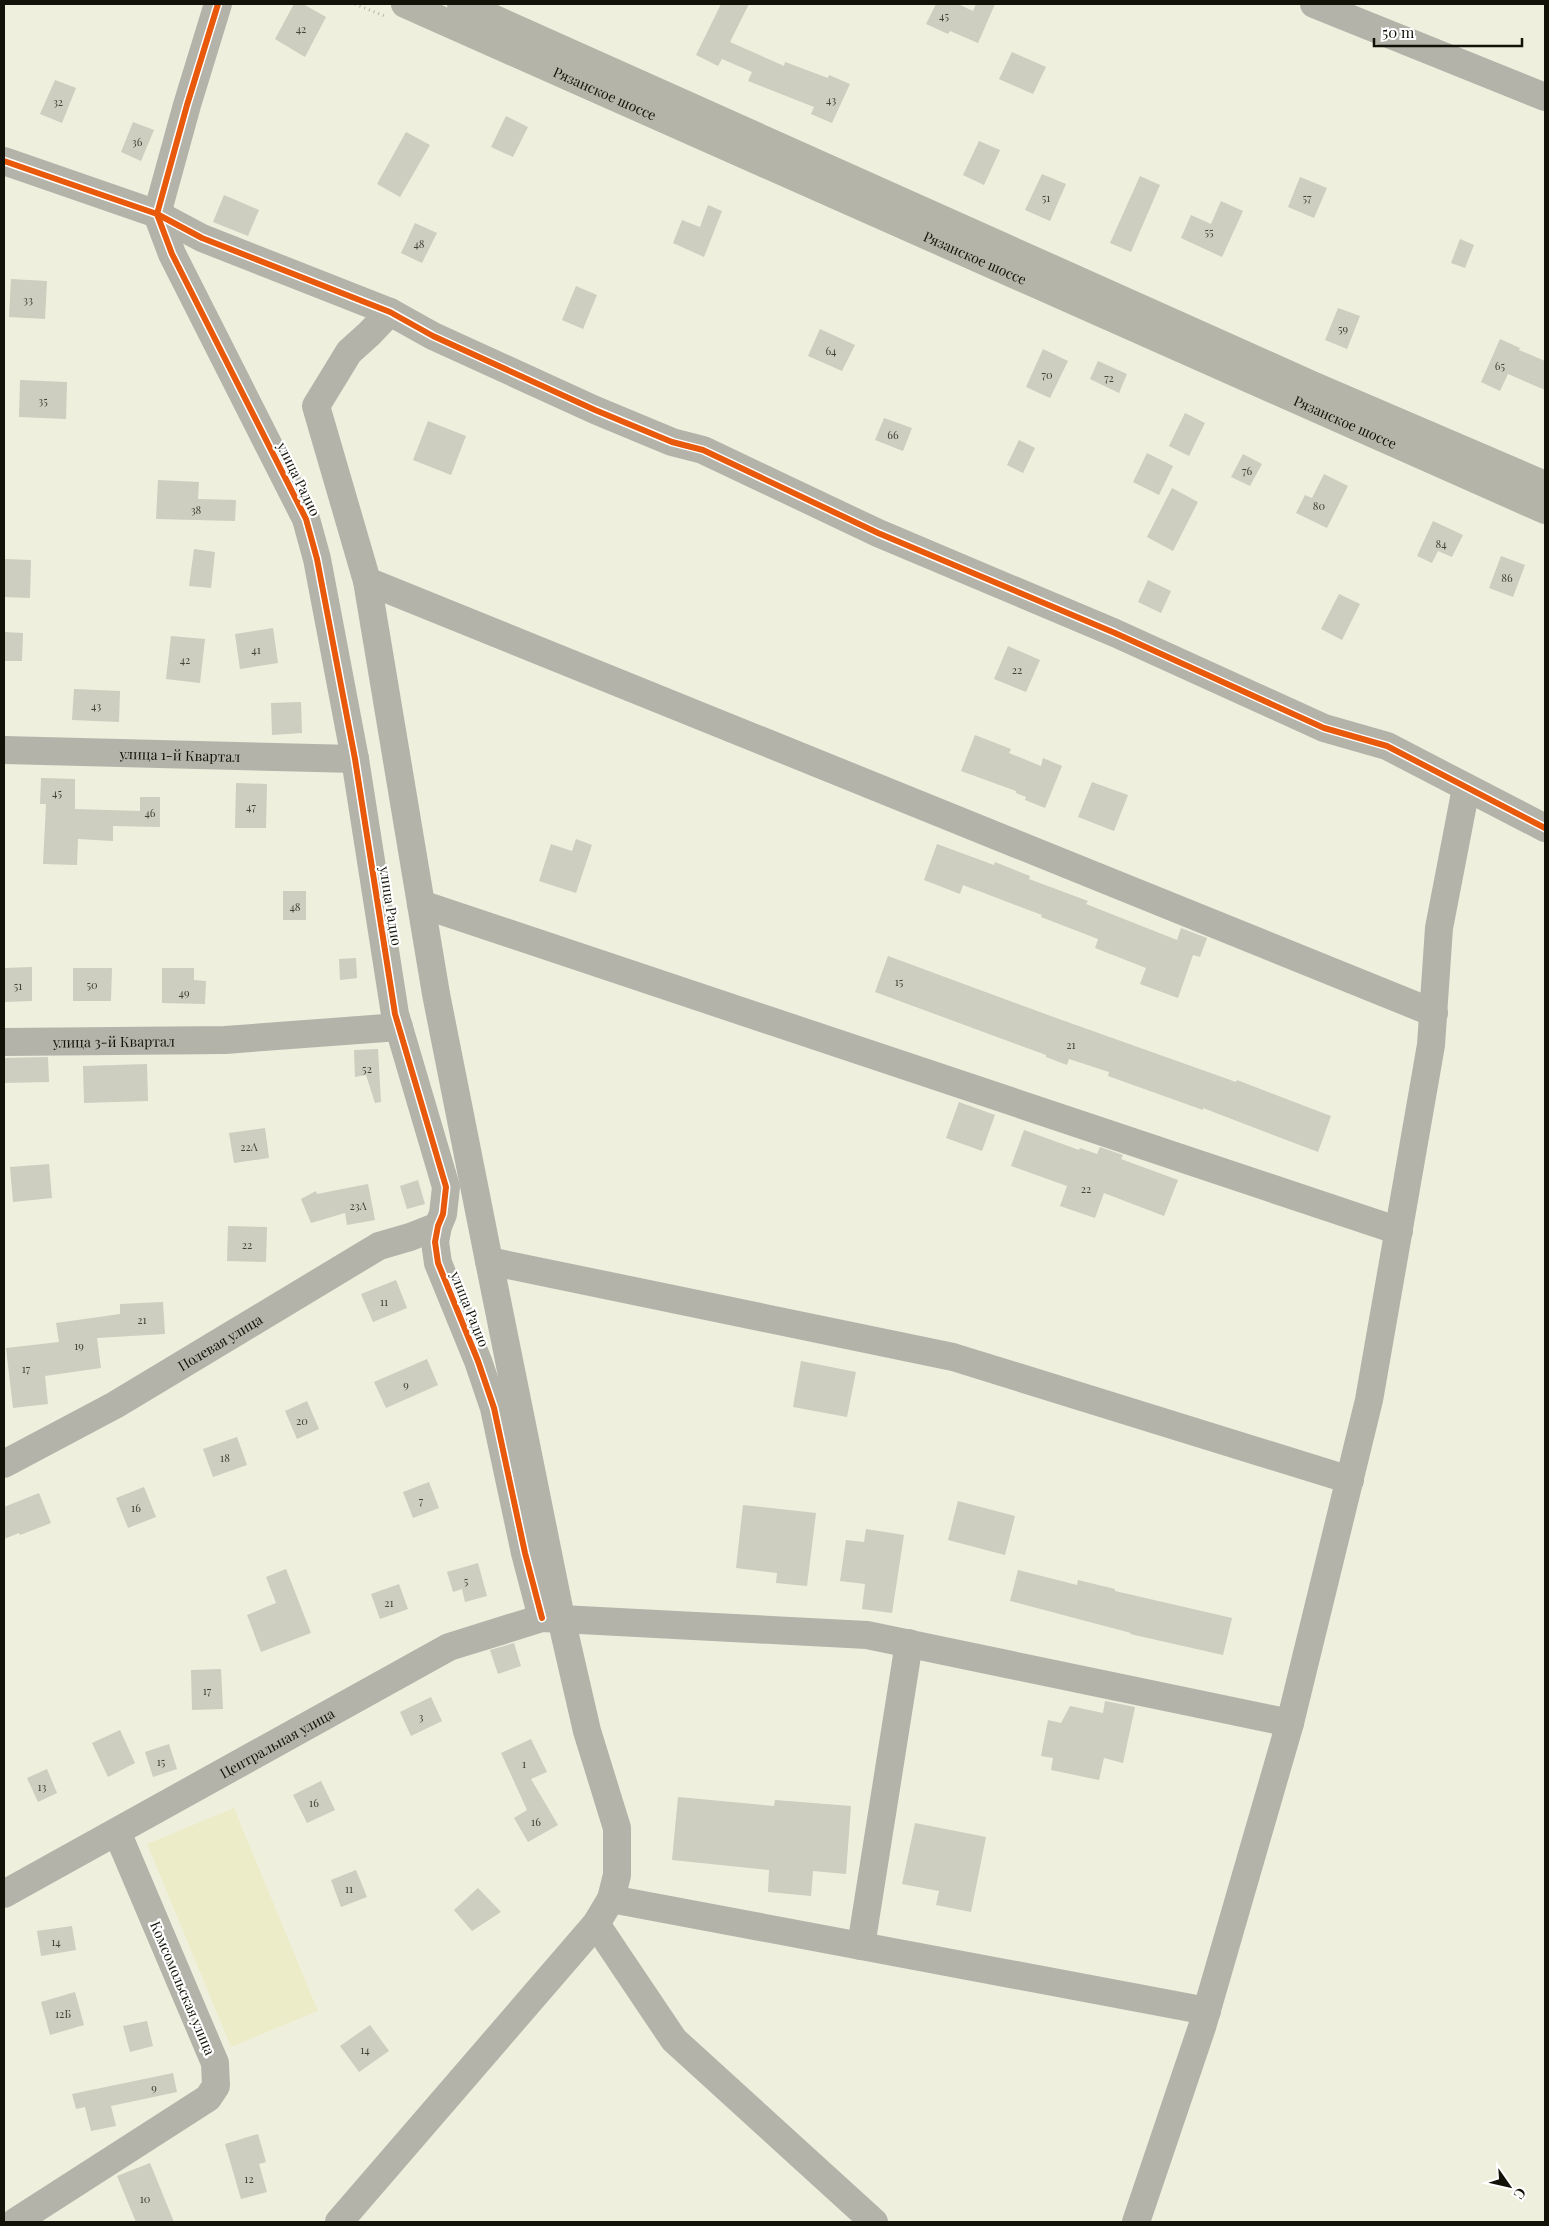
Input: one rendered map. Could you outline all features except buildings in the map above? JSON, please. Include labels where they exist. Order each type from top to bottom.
[{"type":"main road","name":"Рязанское шоссе","points":[[405,4],[1545,510]]},
{"type":"main road","name":"Рязанское шоссе","points":[[460,4],[1312,385],[1545,485]]},
{"type":"street","points":[[158,214],[187,105],[218,4]]},
{"type":"street","points":[[1314,4],[1545,97]]},
{"type":"street","points":[[4,161],[158,214],[202,238],[390,312],[434,336],[595,410],[672,442],[702,450],[878,533],[1115,634],[1324,728],[1387,746],[1545,828]]},
{"type":"street","name":"улица Радио","points":[[158,214],[172,254],[306,519],[317,559],[356,759],[395,1014],[446,1187],[443,1214],[438,1226],[435,1242],[438,1263],[478,1361],[494,1408],[525,1553],[552,1618]]},
{"type":"street","points":[[340,2222],[596,1924],[611,1899],[617,1876],[617,1828],[552,1618],[489,1261],[436,994],[368,581],[316,406],[349,352],[390,312]]},
{"type":"street","points":[[368,581],[1434,1013]]},
{"type":"street","name":"улица 1-й Квартал","points":[[4,750],[356,759]]},
{"type":"street","points":[[1136,2222],[1207,2011],[1290,1723],[1369,1400],[1431,1045],[1438,928],[1466,788]]},
{"type":"street","points":[[421,904],[1399,1231]]},
{"type":"street","name":"улица 3-й Квартал","points":[[4,1042],[225,1040],[399,1027]]},
{"type":"street","name":"Полевая улица","points":[[4,1464],[115,1405],[379,1246],[438,1226]]},
{"type":"street","points":[[489,1261],[953,1358],[1350,1480]]},
{"type":"street","points":[[552,1618],[867,1635],[1290,1723]]},
{"type":"street","name":"Центральная улица","points":[[4,1894],[449,1647],[552,1618]]},
{"type":"street","points":[[861,1946],[909,1644]]},
{"type":"street","name":"Комсомольская улица","points":[[15,2222],[208,2098],[216,2086],[215,2063],[117,1832]]},
{"type":"street","points":[[611,1899],[1207,2011]]},
{"type":"street","points":[[596,1924],[674,2040],[865,2219]]},
{"type":"green space","points":[[234,1808],[318,2011],[231,2047],[147,1844]]},
{"type":"cycle path","points":[[218,4],[187,105],[157,214],[172,254],[306,519],[317,559],[355,759],[395,1014],[446,1187],[443,1214],[438,1226],[435,1242],[438,1263],[478,1361],[494,1408],[525,1553],[542,1618]]},
{"type":"cycle path","points":[[4,161],[157,214],[202,238],[390,312],[433,336],[595,410],[672,442],[703,450],[878,533],[1115,633],[1324,728],[1387,746],[1545,828]]}]
